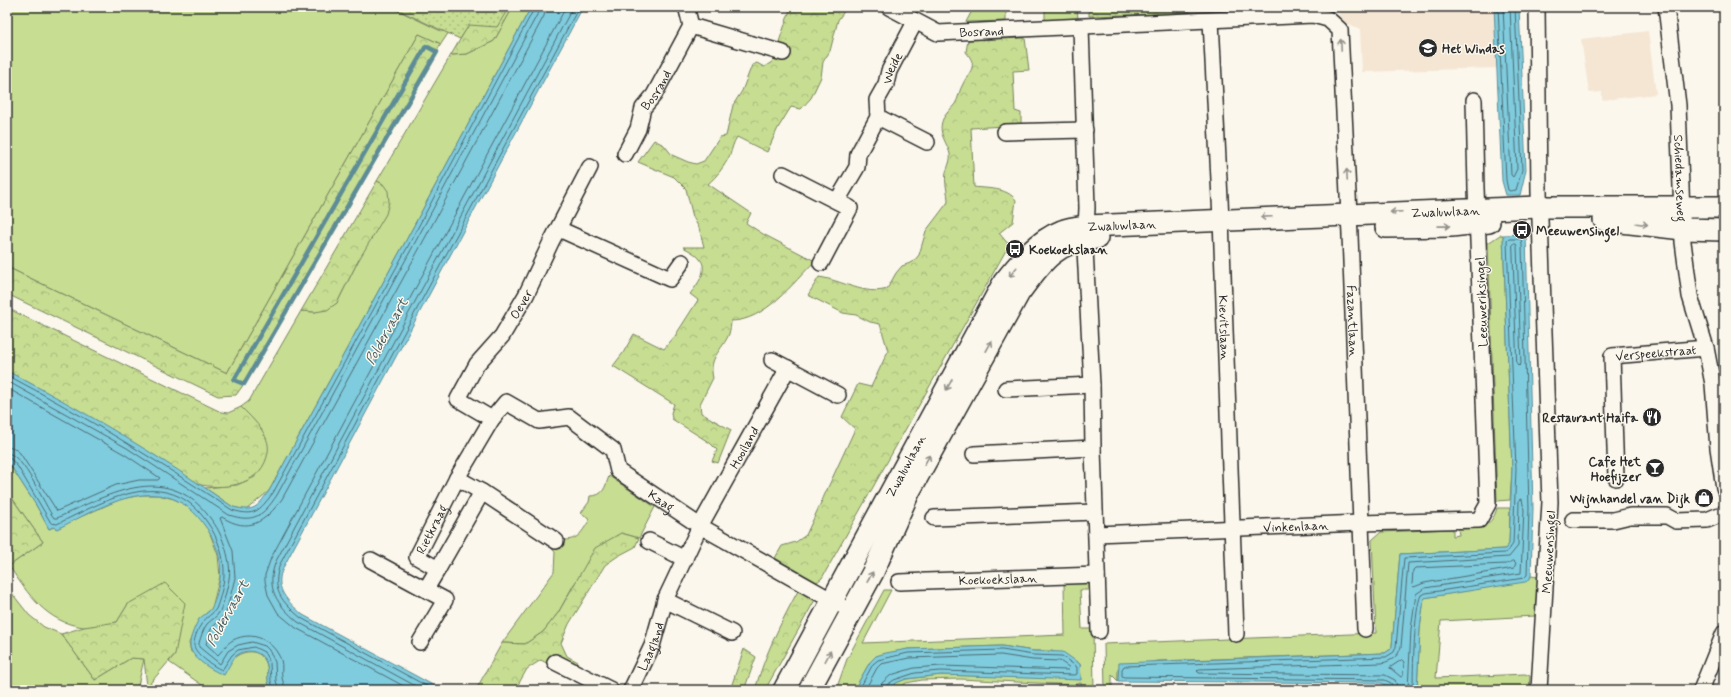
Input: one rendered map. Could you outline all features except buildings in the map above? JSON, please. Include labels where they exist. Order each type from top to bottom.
[{"type":"main road","name":"Zwaluwlaan","points":[[1539,214],[1582,207],[1724,207]]},
{"type":"main road","name":"Zwaluwlaan","points":[[784,690],[1004,282],[1025,256],[1046,239],[1063,230],[1086,232],[1539,214],[1683,229],[1724,230]]},
{"type":"main road","name":"Zwaluwlaan","points":[[809,690],[873,572],[909,492],[1019,293],[1041,263],[1055,251],[1086,232]]},
{"type":"street","points":[[689,7],[687,10],[691,26],[783,53]]},
{"type":"street","name":"Bosrand","points":[[889,7],[938,34],[1313,15],[1328,19]]},
{"type":"street","name":"Meeuwensingel","points":[[1537,7],[1539,214],[1550,521],[1539,690]]},
{"type":"street","name":"Schiedamseweg","points":[[1666,7],[1678,105],[1683,242],[1690,296],[1706,348]]},
{"type":"street","name":"Fazantlaan","points":[[1328,19],[1340,30],[1365,629]]},
{"type":"street","name":"Kievitslaan","points":[[1211,21],[1221,226],[1236,634]]},
{"type":"street","name":"Weide","points":[[837,201],[857,167],[858,154],[878,117],[878,100],[886,84],[888,71],[915,22]]},
{"type":"street","name":"Bosrand","points":[[625,154],[638,128],[642,108],[654,95],[691,26]]},
{"type":"street","points":[[1081,27],[1085,130],[1086,232],[1100,631]]},
{"type":"street","name":"Leeuweriksingel","points":[[1474,100],[1488,504]]},
{"type":"street","points":[[878,117],[927,142]]},
{"type":"street","points":[[1006,132],[1085,130]]},
{"type":"street","name":"Oever","points":[[492,419],[458,399],[477,364],[502,336],[526,295],[551,242],[590,167]]},
{"type":"street","points":[[783,174],[850,208],[821,263]]},
{"type":"street","points":[[559,228],[670,279],[682,262]]},
{"type":"street","name":"Verspeekstraat","points":[[1616,478],[1612,356],[1706,348],[1713,384],[1718,448],[1724,488]]},
{"type":"street","points":[[772,360],[838,395]]},
{"type":"street","name":"Hooiland","points":[[700,526],[788,368]]},
{"type":"street","points":[[1006,389],[1092,385]]},
{"type":"street","name":"Kaag","points":[[492,419],[506,402],[539,421],[569,417],[613,450],[618,471],[700,526],[852,611]]},
{"type":"street","name":"Rietkraag","points":[[438,569],[417,557],[457,478],[492,419]]},
{"type":"street","points":[[974,454],[1093,448]]},
{"type":"street","points":[[457,478],[482,492],[556,541]]},
{"type":"street","name":"Rietkraag","points":[[426,589],[482,492]]},
{"type":"street","name":"Vinkenlaan","points":[[1096,534],[1360,523],[1479,520],[1488,504]]},
{"type":"street","points":[[934,518],[1095,512]]},
{"type":"street","points":[[1573,520],[1613,520],[1630,516],[1668,516],[1676,521],[1706,520],[1724,513]]},
{"type":"street","name":"Laagland","points":[[631,690],[652,646],[665,600],[700,526]]},
{"type":"street","points":[[649,541],[685,559]]},
{"type":"street","points":[[371,560],[445,600],[420,642]]},
{"type":"street","name":"Koekoekslaan","points":[[899,582],[1097,575]]},
{"type":"street","points":[[665,600],[732,633]]},
{"type":"street","points":[[1701,690],[1724,633]]},
{"type":"street","points":[[555,662],[611,690]]},
{"type":"shaded area","name":"Het Windas","points":[[1340,7],[1494,7],[1497,68],[1362,72],[1360,29],[1338,19]]},
{"type":"shaded area","points":[[1648,31],[1656,94],[1602,100],[1602,92],[1589,93],[1581,39]]},
{"type":"green space","points":[[7,7],[391,7],[441,31],[449,32],[441,44],[419,34],[227,373],[7,267]]},
{"type":"green space","points":[[392,7],[509,7],[497,27],[469,25],[460,39]]},
{"type":"green space","points":[[479,7],[513,7],[494,41],[467,54],[451,55]]},
{"type":"green space","points":[[513,7],[531,7],[403,246],[269,491],[246,510],[233,507],[205,488],[237,485],[255,477],[255,422],[241,407],[249,401],[301,311],[315,312],[337,303],[357,263],[383,184],[377,181],[451,55],[467,54],[494,41]]},
{"type":"green space","points":[[791,7],[847,7],[838,20],[830,51],[823,62],[821,77],[811,98],[801,109],[791,107],[778,128],[767,152],[737,137],[730,155],[708,184],[751,213],[746,223],[763,234],[815,261],[788,290],[767,308],[755,315],[731,321],[729,334],[716,354],[712,365],[713,378],[700,404],[701,413],[731,430],[718,463],[712,461],[717,450],[710,443],[672,419],[671,413],[674,404],[613,366],[623,353],[634,334],[664,349],[675,336],[698,300],[690,294],[699,282],[703,272],[702,262],[699,258],[683,247],[704,247],[699,228],[693,217],[686,189],[674,177],[638,162],[654,140],[664,145],[672,155],[688,162],[696,164],[704,161],[720,137],[726,136],[733,105],[742,91],[752,65],[757,63],[764,67],[772,62]]},
{"type":"green space","points":[[974,7],[1006,7],[1006,21],[966,22]]},
{"type":"green space","points":[[1045,7],[1077,7],[1078,19],[1045,20]]},
{"type":"green space","points":[[1089,7],[1169,7],[1195,13],[1089,16]]},
{"type":"green space","points":[[1201,7],[1319,7],[1236,11]]},
{"type":"green space","points":[[419,34],[441,44],[244,384],[236,395],[218,396],[7,294],[7,267],[227,373]]},
{"type":"green space","points":[[1025,38],[1029,70],[1013,71],[1015,111],[1021,113],[1021,125],[971,128],[974,187],[1002,191],[1012,196],[1016,200],[1013,222],[999,233],[1009,245],[822,578],[817,582],[775,558],[782,546],[796,542],[806,535],[855,429],[842,417],[858,384],[871,387],[888,351],[880,324],[870,322],[856,315],[843,313],[808,295],[819,277],[862,289],[879,291],[887,289],[896,273],[902,266],[913,262],[919,255],[926,231],[948,202],[946,172],[950,161],[950,154],[943,137],[941,124],[944,117],[955,104],[962,86],[972,69],[972,62],[966,52],[968,40]]},
{"type":"green space","points":[[377,181],[383,184],[388,191],[389,202],[386,214],[357,263],[337,303],[327,310],[315,312],[301,311]]},
{"type":"green space","points":[[1500,235],[1503,235],[1512,469],[1510,500],[1497,501],[1488,243]]},
{"type":"green space","points":[[7,308],[221,412],[228,413],[241,407],[260,427],[267,439],[268,452],[265,463],[252,478],[243,482],[222,486],[197,484],[180,474],[160,459],[46,392],[7,371]]},
{"type":"green space","points":[[7,460],[36,505],[49,529],[121,499],[142,495],[158,495],[174,499],[186,505],[199,516],[209,531],[218,555],[220,576],[212,608],[199,620],[189,643],[191,652],[235,657],[239,654],[254,652],[262,656],[265,660],[271,690],[209,690],[169,662],[175,654],[128,604],[117,622],[100,626],[83,627],[70,624],[48,613],[23,587],[9,566],[43,542],[7,491]]},
{"type":"green space","points":[[609,476],[655,507],[639,538],[621,533],[574,584],[558,613],[543,632],[525,644],[502,643],[554,572],[555,552],[551,548],[558,540],[574,538],[581,533],[590,519],[581,513],[589,502],[590,496],[595,496],[601,493]]},
{"type":"green space","points":[[7,491],[43,542],[9,566],[7,563]]},
{"type":"green space","points":[[1497,508],[1510,508],[1509,544],[1505,549],[1400,554],[1392,646],[1391,649],[1385,653],[1158,661],[1118,668],[1118,681],[1112,675],[1112,690],[1105,690],[1104,644],[1376,633],[1372,540],[1381,532],[1453,529],[1453,536],[1459,535],[1458,529],[1477,528],[1487,524],[1491,520]]},
{"type":"green space","points":[[621,533],[639,538],[635,547],[605,565],[569,624],[561,643],[567,656],[578,662],[570,676],[541,660],[527,669],[515,690],[485,690],[478,686],[502,643],[525,644],[543,632],[558,613],[595,548]]},
{"type":"green space","points":[[1531,576],[1538,577],[1535,616],[1441,621],[1436,678],[1525,674],[1530,676],[1529,690],[1417,690],[1420,629],[1424,598],[1529,580]]},
{"type":"green space","points":[[1091,582],[1091,590],[1080,590],[1082,629],[1093,629],[1094,690],[1081,690],[1081,683],[1073,685],[960,679],[922,680],[906,683],[895,690],[888,690],[896,683],[906,679],[941,675],[1081,679],[1080,664],[1052,651],[1033,651],[1002,646],[908,649],[876,656],[870,662],[854,690],[836,690],[847,659],[884,590],[891,590],[863,643],[1065,635],[1064,583]]},
{"type":"green space","points":[[165,583],[185,603],[175,654],[147,687],[144,659],[131,658],[95,680],[61,634],[84,627],[117,622],[128,604]]},
{"type":"green space","points":[[7,587],[29,615],[44,627],[61,634],[95,680],[131,658],[144,659],[137,690],[7,690]]},
{"type":"green space","points":[[799,589],[816,598],[765,690],[755,690],[774,638]]},
{"type":"green space","points":[[744,649],[756,657],[744,690],[730,690]]},
{"type":"water","name":"Poldervaart","points":[[531,7],[583,7],[280,576],[281,589],[291,604],[303,615],[442,690],[271,690],[268,668],[265,660],[262,656],[250,651],[240,653],[236,656],[224,675],[219,673],[198,659],[191,650],[190,645],[192,635],[199,619],[211,609],[217,592],[221,571],[217,550],[209,531],[189,508],[172,498],[153,495],[134,496],[114,502],[57,529],[53,527],[49,529],[36,505],[7,460],[7,371],[122,435],[233,507],[251,509],[258,505],[269,491],[403,246]]},
{"type":"water","points":[[1494,7],[1519,7],[1526,170],[1520,195],[1506,195],[1502,181]]},
{"type":"water","points":[[1526,234],[1533,508],[1531,576],[1529,580],[1525,582],[1424,598],[1420,629],[1417,690],[1389,690],[1388,686],[1381,683],[1118,681],[1119,663],[1385,653],[1391,649],[1392,646],[1400,554],[1505,549],[1509,544],[1512,469],[1503,235]]},
{"type":"water","points":[[1002,646],[1034,651],[1063,652],[1080,664],[1081,680],[941,675],[906,679],[896,683],[888,690],[854,690],[870,662],[876,656],[886,653],[908,649]]},
{"type":"waterway","points":[[426,46],[437,52],[244,384],[234,380],[426,46]]},
{"type":"place","name":"Het Windas","points":[[1428,48]]},
{"type":"place","name":"Meeuwensingel","points":[[1522,230]]},
{"type":"place","name":"Koekoekslaan","points":[[1015,249]]},
{"type":"place","name":"Restaurant Haifa","points":[[1652,417]]},
{"type":"place","name":"Cafe Het Hoefijzer","points":[[1655,468]]},
{"type":"place","name":"Wijnhandel van Dijk","points":[[1704,498]]}]
